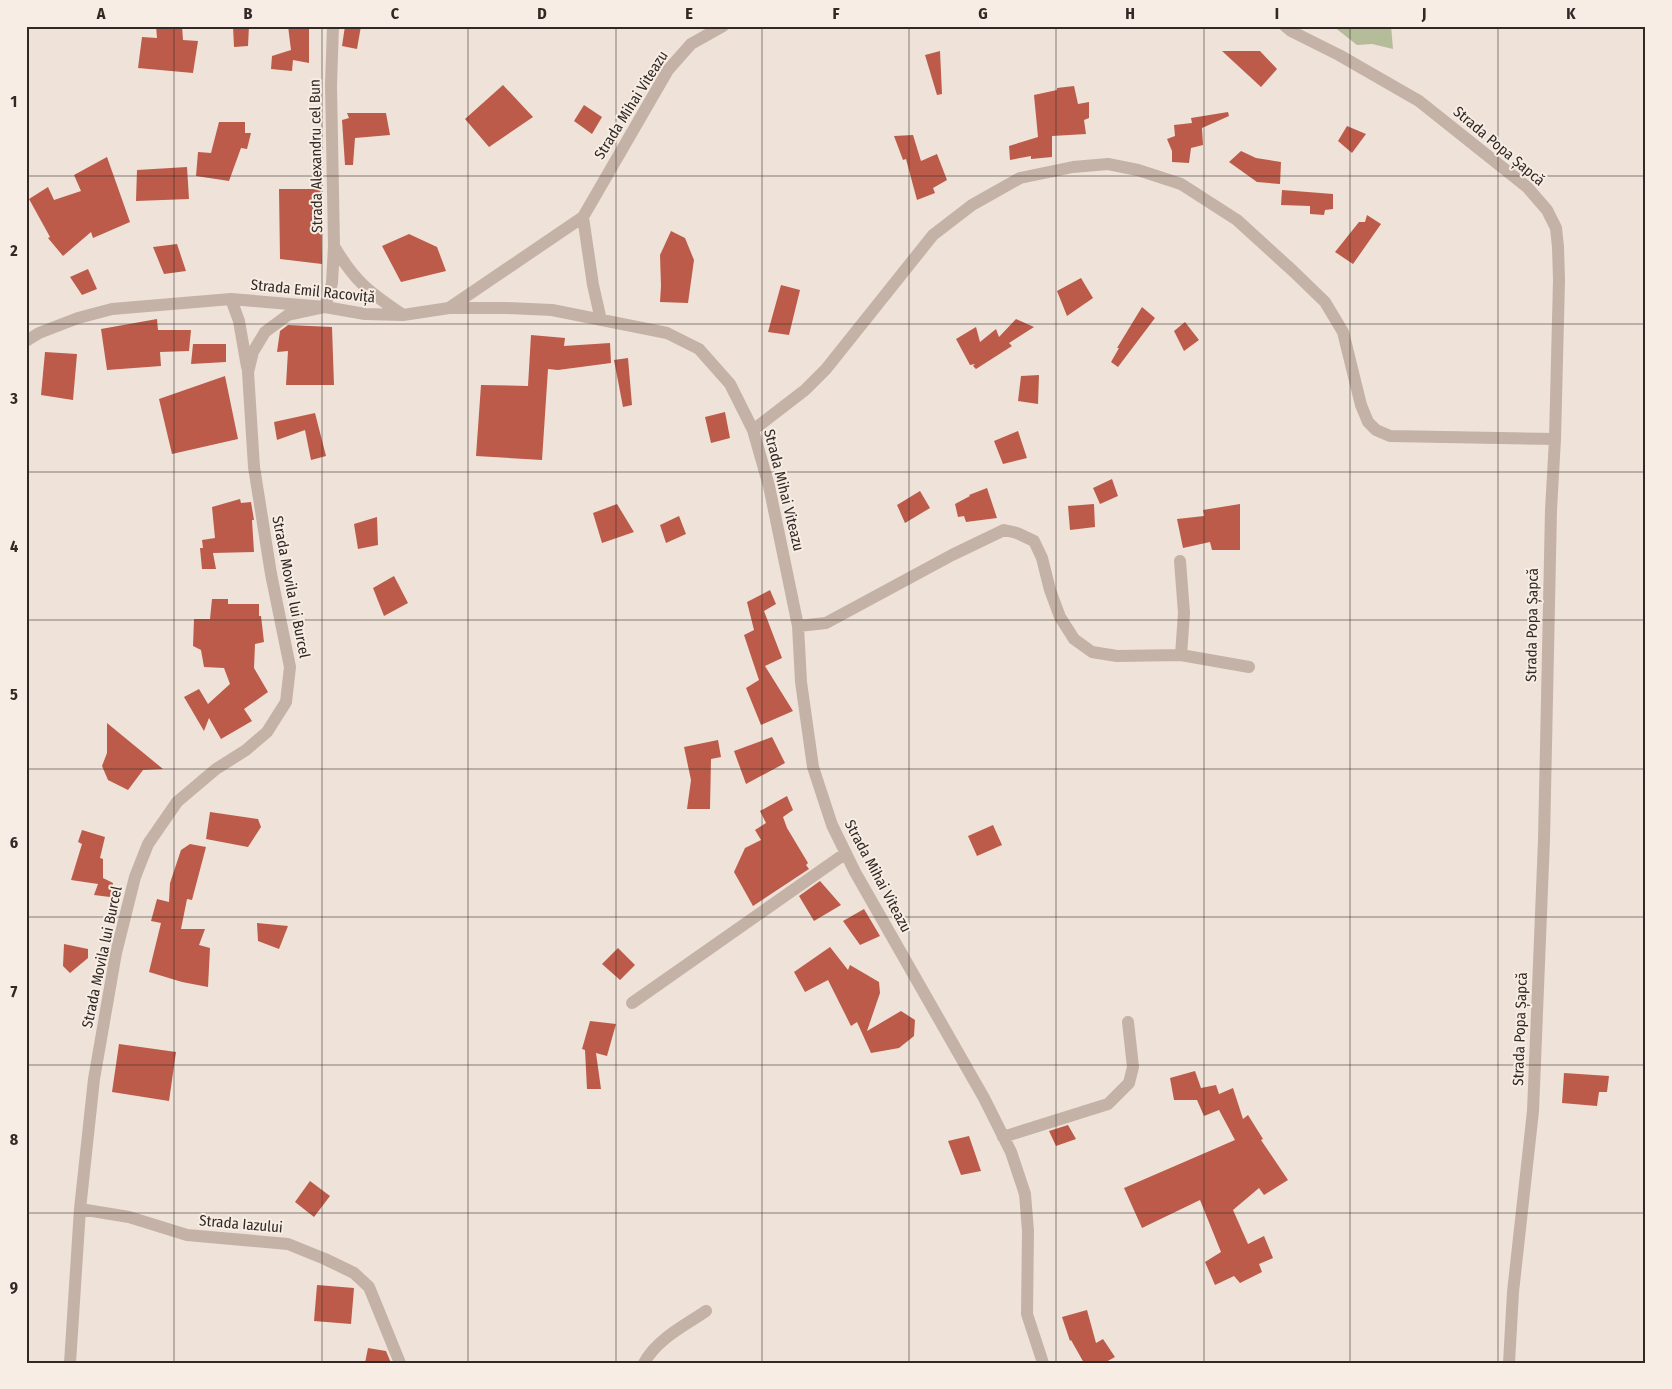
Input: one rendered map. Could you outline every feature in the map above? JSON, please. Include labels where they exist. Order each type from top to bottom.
[{"type":"street","name":"Strada Alexandru cel Bun","points":[[333,26],[331,86],[334,246],[347,268],[363,286],[403,315]]},
{"type":"street","name":"Strada Mihai Viteazu","points":[[583,217],[668,70],[691,44],[724,26]]},
{"type":"street","name":"Strada Popa Șapcă","points":[[1285,26],[1419,101],[1527,187],[1547,210],[1556,228],[1558,247],[1555,439],[1551,510],[1544,840],[1533,1111],[1513,1292],[1509,1363]]},
{"type":"street","points":[[753,430],[805,390],[826,369],[933,235],[972,205],[1020,178],[1073,167],[1108,164],[1138,170],[1181,184],[1237,220],[1325,302],[1343,332],[1361,405],[1368,422],[1376,430],[1390,436],[1555,439]]},
{"type":"street","points":[[449,308],[583,217],[593,285],[601,320]]},
{"type":"street","points":[[325,307],[332,282],[334,246]]},
{"type":"street","points":[[230,299],[239,321],[248,372]]},
{"type":"street","name":"Strada Emil Racoviță","points":[[26,341],[39,333],[78,318],[112,309],[230,299],[325,307],[365,314],[403,315],[449,308],[506,308],[552,310],[601,320]]},
{"type":"street","name":"Strada Movila lui Burcel","points":[[70,1363],[80,1209],[94,1079],[116,953],[136,878],[148,844],[177,802],[216,768],[246,750],[267,732],[286,702],[290,667],[271,574],[255,476],[248,372],[253,352],[265,332],[288,315],[325,307]]},
{"type":"street","name":"Strada Mihai Viteazu","points":[[601,320],[667,333],[699,349],[730,384],[753,430],[769,486],[798,626],[801,682],[813,767],[832,825],[855,872],[984,1098],[1011,1152],[1025,1194],[1028,1231],[1027,1314],[1043,1363]]},
{"type":"street","points":[[798,626],[826,623],[952,555],[1004,530],[1017,533],[1034,541],[1042,558],[1050,590],[1060,618],[1074,639],[1092,652],[1116,656],[1181,655],[1249,667]]},
{"type":"street","points":[[1180,561],[1184,613],[1181,655]]},
{"type":"street","points":[[632,1003],[846,853]]},
{"type":"street","points":[[1004,1137],[1108,1104],[1129,1083],[1133,1067],[1128,1022]]},
{"type":"street","name":"Strada Iazului","points":[[80,1209],[129,1217],[187,1235],[288,1244],[325,1259],[354,1273],[369,1287],[400,1363]]},
{"type":"street","points":[[644,1363],[648,1355],[662,1342],[706,1312]]},
{"type":"green space","points":[[1333,26],[1391,26],[1393,49],[1372,44],[1357,45]]},
{"type":"building","points":[[156,26],[182,26],[183,40],[198,41],[193,73],[138,68],[142,37],[157,38]]},
{"type":"building","points":[[233,26],[249,26],[248,46],[234,47]]},
{"type":"building","points":[[288,26],[309,26],[309,63],[293,60],[292,71],[271,69],[272,56],[291,50]]},
{"type":"building","points":[[345,26],[361,26],[357,49],[342,46]]},
{"type":"building","points":[[940,51],[942,94],[937,95],[925,55]]},
{"type":"building","points":[[1222,51],[1260,51],[1277,69],[1261,87]]},
{"type":"building","points":[[503,85],[533,117],[489,147],[465,119]]},
{"type":"building","points":[[1074,86],[1078,104],[1089,102],[1089,118],[1084,120],[1086,134],[1052,136],[1052,157],[1031,159],[1031,156],[1010,160],[1009,146],[1038,137],[1034,95],[1057,90],[1057,88]]},
{"type":"building","points":[[584,105],[602,117],[592,134],[574,121]]},
{"type":"building","points":[[1228,112],[1229,116],[1202,128],[1203,145],[1191,148],[1189,163],[1172,162],[1172,151],[1167,139],[1175,136],[1174,125],[1192,123],[1191,118]]},
{"type":"building","points":[[347,113],[386,113],[390,135],[355,138],[353,165],[345,165],[342,120],[349,118]]},
{"type":"building","points":[[219,122],[245,122],[245,133],[251,133],[247,149],[241,148],[229,181],[196,176],[198,152],[211,153]]},
{"type":"building","points":[[1347,126],[1366,134],[1352,153],[1338,141]]},
{"type":"building","points":[[913,135],[921,161],[937,154],[947,180],[933,188],[935,193],[917,200],[906,159],[903,160],[894,136]]},
{"type":"building","points":[[1241,151],[1256,158],[1281,162],[1280,184],[1257,182],[1229,162]]},
{"type":"building","points":[[107,157],[130,222],[93,238],[91,232],[63,256],[48,238],[50,237],[29,199],[48,187],[54,200],[81,191],[74,175]]},
{"type":"building","points":[[187,167],[189,199],[136,201],[137,170]]},
{"type":"building","points":[[279,189],[321,189],[322,264],[280,259]]},
{"type":"building","points":[[1282,190],[1333,194],[1333,209],[1325,210],[1324,215],[1310,214],[1310,206],[1281,205]]},
{"type":"building","points":[[1367,215],[1381,224],[1353,264],[1335,252],[1359,222],[1365,222]]},
{"type":"building","points":[[671,231],[685,238],[694,260],[688,303],[660,302],[660,255]]},
{"type":"building","points":[[409,234],[437,247],[446,271],[401,282],[382,246]]},
{"type":"building","points":[[177,244],[186,271],[164,274],[153,247]]},
{"type":"building","points":[[88,269],[97,289],[82,295],[70,277]]},
{"type":"building","points":[[1081,278],[1093,298],[1067,316],[1057,291]]},
{"type":"building","points":[[781,285],[800,290],[789,335],[768,332]]},
{"type":"building","points":[[1142,307],[1155,318],[1118,367],[1111,362],[1119,348],[1117,348]]},
{"type":"building","points":[[157,319],[158,330],[191,330],[189,351],[160,352],[161,366],[107,370],[101,329]]},
{"type":"building","points":[[1016,319],[1034,327],[1009,343],[1012,346],[976,369],[973,366],[975,364],[970,365],[956,339],[976,327],[980,342],[996,329],[999,337]]},
{"type":"building","points":[[1185,322],[1199,340],[1184,351],[1174,331]]},
{"type":"building","points":[[288,325],[332,327],[334,385],[286,385],[288,351],[277,352],[280,331]]},
{"type":"building","points":[[531,335],[565,338],[564,346],[610,343],[611,363],[558,370],[548,369],[542,460],[476,456],[481,385],[528,386]]},
{"type":"building","points":[[193,344],[226,344],[226,362],[191,364]]},
{"type":"building","points":[[45,352],[77,354],[73,400],[41,395]]},
{"type":"building","points":[[628,358],[632,405],[623,407],[614,360]]},
{"type":"building","points":[[1039,375],[1038,404],[1018,401],[1021,376]]},
{"type":"building","points":[[225,376],[238,439],[172,454],[159,399]]},
{"type":"building","points":[[725,412],[730,438],[711,443],[705,417]]},
{"type":"building","points":[[315,413],[326,456],[311,460],[305,430],[277,440],[274,422]]},
{"type":"building","points":[[1018,431],[1027,458],[1003,464],[994,441]]},
{"type":"building","points":[[1112,479],[1118,496],[1100,504],[1093,488]]},
{"type":"building","points":[[987,488],[997,518],[966,522],[964,516],[958,517],[955,504],[969,495]]},
{"type":"building","points":[[920,491],[930,508],[905,523],[897,505]]},
{"type":"building","points":[[240,499],[241,503],[251,502],[254,520],[252,520],[254,552],[213,553],[216,569],[202,569],[200,548],[203,548],[202,540],[215,538],[212,507]]},
{"type":"building","points":[[617,504],[634,532],[602,543],[593,513]]},
{"type":"building","points":[[1094,504],[1095,527],[1070,530],[1068,506]]},
{"type":"building","points":[[1240,504],[1240,550],[1212,550],[1210,542],[1183,548],[1177,519],[1204,516],[1203,510]]},
{"type":"building","points":[[679,516],[686,534],[666,543],[660,525]]},
{"type":"building","points":[[377,517],[378,545],[358,549],[354,524]]},
{"type":"building","points":[[394,576],[408,603],[384,616],[373,588]]},
{"type":"building","points":[[770,590],[776,604],[764,611],[782,658],[765,666],[793,711],[761,725],[746,688],[759,680],[744,635],[754,630],[747,602]]},
{"type":"building","points":[[212,599],[228,599],[228,604],[259,604],[259,616],[261,616],[264,642],[255,644],[254,668],[268,692],[244,709],[252,721],[221,739],[209,718],[204,731],[184,697],[199,689],[208,704],[230,684],[224,668],[204,667],[201,650],[193,646],[194,619],[210,619]]},
{"type":"building","points":[[107,723],[163,769],[143,770],[128,790],[108,780],[102,766],[107,753]]},
{"type":"building","points":[[772,737],[785,763],[746,784],[734,751]]},
{"type":"building","points":[[718,740],[721,757],[711,759],[710,809],[687,809],[691,780],[684,747]]},
{"type":"building","points":[[787,796],[793,810],[783,817],[787,828],[808,863],[806,865],[809,869],[753,906],[734,872],[745,848],[761,840],[755,830],[766,823],[760,811]]},
{"type":"building","points":[[210,812],[258,819],[261,827],[248,847],[206,839]]},
{"type":"building","points":[[993,825],[1002,845],[977,856],[968,836]]},
{"type":"building","points":[[82,830],[105,837],[100,858],[103,859],[103,878],[113,883],[110,897],[94,895],[98,884],[71,880],[82,844],[78,842]]},
{"type":"building","points":[[190,844],[206,847],[192,900],[187,899],[181,929],[205,929],[199,945],[210,948],[208,987],[182,982],[149,972],[161,923],[151,921],[157,899],[169,902],[170,883],[181,850]]},
{"type":"building","points":[[820,881],[841,905],[814,921],[799,896]]},
{"type":"building","points":[[864,909],[880,936],[860,945],[843,921]]},
{"type":"building","points":[[257,923],[288,926],[279,949],[258,941]]},
{"type":"building","points":[[64,944],[88,949],[88,958],[70,973],[63,966]]},
{"type":"building","points":[[830,947],[848,970],[850,965],[879,982],[880,993],[867,1031],[901,1011],[915,1020],[914,1036],[899,1048],[871,1053],[857,1022],[851,1026],[828,980],[805,992],[794,972]]},
{"type":"building","points":[[618,948],[635,965],[620,980],[602,964]]},
{"type":"building","points":[[590,1021],[616,1024],[607,1056],[596,1053],[601,1089],[587,1089],[585,1050],[582,1049]]},
{"type":"building","points":[[119,1044],[176,1052],[169,1101],[112,1092]]},
{"type":"building","points":[[1195,1071],[1201,1088],[1216,1085],[1219,1094],[1233,1088],[1243,1119],[1248,1115],[1263,1139],[1261,1140],[1288,1180],[1264,1195],[1259,1188],[1233,1210],[1248,1244],[1264,1236],[1273,1258],[1259,1264],[1262,1272],[1240,1283],[1234,1276],[1215,1285],[1205,1262],[1221,1252],[1200,1200],[1142,1228],[1124,1188],[1235,1140],[1219,1110],[1204,1116],[1197,1100],[1174,1100],[1170,1078]]},
{"type":"building","points":[[1564,1073],[1609,1076],[1607,1092],[1599,1092],[1597,1106],[1562,1103]]},
{"type":"building","points":[[1068,1125],[1076,1139],[1056,1146],[1049,1131]]},
{"type":"building","points":[[969,1136],[981,1171],[961,1175],[948,1141]]},
{"type":"building","points":[[310,1181],[330,1196],[314,1217],[295,1202]]},
{"type":"building","points":[[317,1285],[354,1288],[351,1324],[314,1321]]},
{"type":"building","points":[[1087,1310],[1096,1343],[1103,1339],[1115,1357],[1104,1363],[1084,1363],[1070,1341],[1062,1317]]},
{"type":"building","points":[[368,1348],[386,1351],[391,1363],[365,1363]]}]
